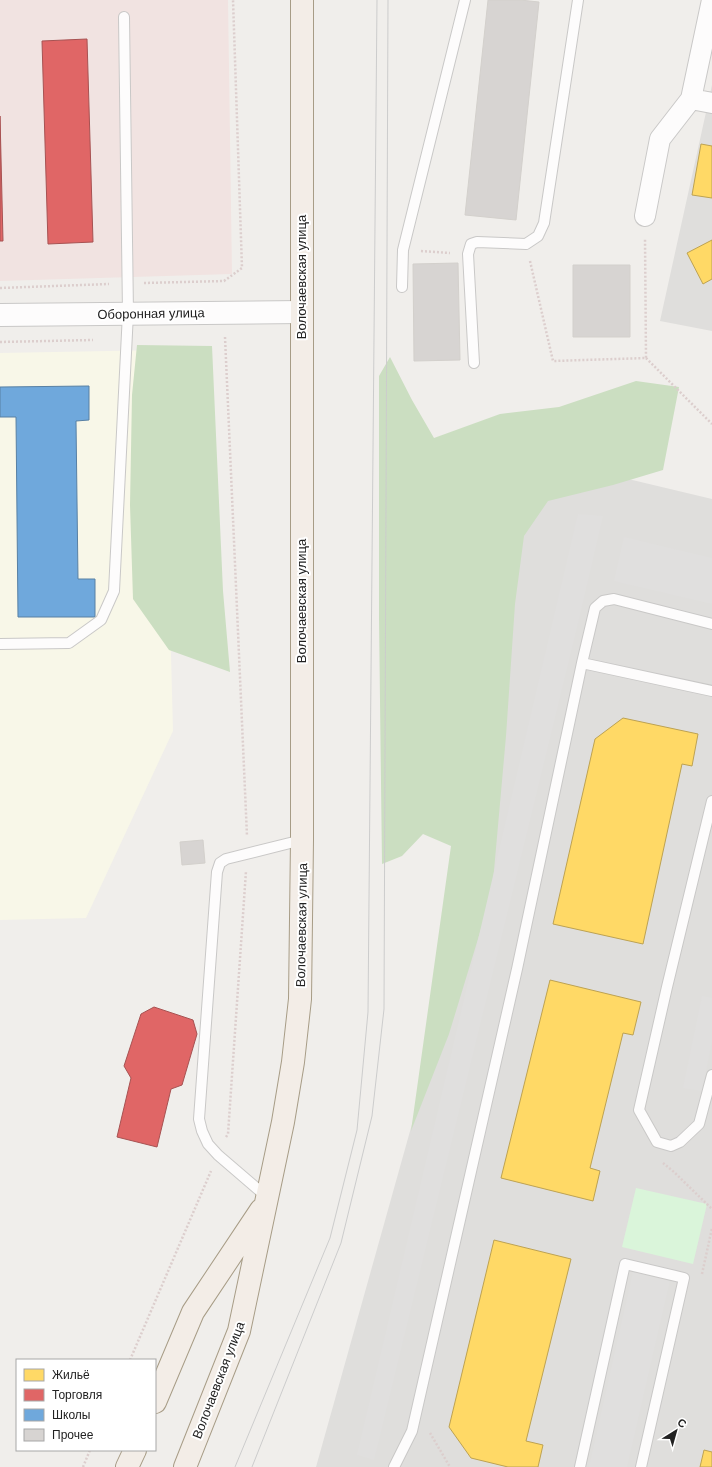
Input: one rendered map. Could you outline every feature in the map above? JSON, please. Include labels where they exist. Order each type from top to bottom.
[{"type":"main road","name":"Волочаевская улица","points":[[185,1467],[239,1331],[268,1199],[287,1100],[300,999],[302,840],[302,0]]},
{"type":"main road","name":"Волочаевская улица","points":[[156,1400],[193,1312],[268,1199]]},
{"type":"main road","points":[[127,1467],[135,1451]]},
{"type":"street","points":[[645,216],[660,139],[691,99],[712,0]]},
{"type":"street","points":[[691,99],[712,103]]},
{"type":"street","name":"Оборонная улица","points":[[0,315],[301,312]]},
{"type":"lane","points":[[402,286],[403,250],[465,0]]},
{"type":"lane","points":[[474,363],[468,254],[471,244],[477,242],[526,244],[538,236],[544,224],[578,0]]},
{"type":"lane","points":[[0,644],[69,643],[101,620],[114,591],[128,314],[124,17]]},
{"type":"lane","points":[[394,1467],[412,1430],[518,969],[582,663],[595,608],[604,601],[614,599],[712,624]]},
{"type":"lane","points":[[582,663],[712,691]]},
{"type":"lane","points":[[712,801],[639,1110],[657,1142],[671,1146],[680,1142],[699,1124],[712,1075]]},
{"type":"lane","points":[[268,1199],[218,1155],[208,1144],[202,1131],[199,1119],[217,872],[220,863],[226,859],[302,840]]},
{"type":"lane","points":[[580,1467],[625,1264],[684,1278],[641,1467]]},
{"type":"path","points":[[0,288],[224,281],[242,268],[233,0]]},
{"type":"path","points":[[645,216],[646,358],[712,424]]},
{"type":"path","points":[[526,244],[553,361],[646,358]]},
{"type":"path","points":[[403,250],[468,254]]},
{"type":"path","points":[[225,337],[247,854]]},
{"type":"path","points":[[684,1278],[702,1274],[712,1228]]},
{"type":"path","points":[[412,1430],[431,1433],[450,1467]]},
{"type":"path","points":[[83,1467],[90,1451]]},
{"type":"shaded area","points":[[0,0],[228,0],[232,274],[0,281]]},
{"type":"shaded area","points":[[712,85],[712,331],[660,321]]},
{"type":"shaded area","points":[[163,350],[173,731],[86,918],[0,920],[0,353]]},
{"type":"shaded area","points":[[536,457],[712,499],[712,1467],[316,1467],[447,999]]},
{"type":"shaded area","points":[[578,514],[603,516],[374,1460],[357,1455]]},
{"type":"shaded area","points":[[624,537],[712,558],[712,604],[614,581]]},
{"type":"shaded area","points":[[702,996],[712,998],[712,1041],[702,1091],[683,1088]]},
{"type":"shaded area","points":[[633,1272],[670,1281],[627,1467],[589,1467]]},
{"type":"green space","points":[[137,345],[212,346],[223,591],[230,672],[169,650],[133,599],[130,505],[132,395]]},
{"type":"green space","points":[[390,357],[434,438],[500,414],[559,407],[636,381],[679,387],[663,470],[613,485],[548,501],[524,536],[515,604],[506,736],[492,893],[449,1034],[411,1131],[451,846],[423,834],[402,856],[382,864],[379,618],[379,376]]},
{"type":"green space","points":[[636,1188],[707,1204],[693,1264],[622,1247]]},
{"type":"building: Жильё","points":[[701,144],[712,146],[712,198],[692,195]]},
{"type":"building: Жильё","points":[[712,240],[712,279],[703,284],[687,253]]},
{"type":"building: Жильё","points":[[623,718],[698,734],[692,766],[682,764],[643,944],[553,924],[595,739]]},
{"type":"building: Жильё","points":[[550,980],[641,1002],[633,1035],[623,1033],[590,1168],[600,1171],[593,1201],[501,1178]]},
{"type":"building: Жильё","points":[[494,1240],[571,1259],[526,1441],[543,1445],[538,1467],[508,1467],[471,1458],[449,1427]]},
{"type":"building: Жильё","points":[[704,1450],[712,1452],[712,1467],[700,1467]]},
{"type":"building: Торговля","points":[[87,39],[93,242],[48,244],[42,41]]},
{"type":"building: Торговля","points":[[0,116],[3,241],[0,241]]},
{"type":"building: Торговля","points":[[154,1007],[193,1020],[197,1034],[182,1085],[171,1089],[157,1147],[117,1137],[131,1078],[124,1066],[141,1014]]},
{"type":"building: Школы","points":[[89,386],[89,420],[76,421],[78,579],[95,579],[95,617],[18,617],[16,417],[0,417],[0,387]]},
{"type":"building: Прочее","points":[[488,0],[520,0],[539,2],[516,220],[465,215]]},
{"type":"building: Прочее","points":[[458,263],[460,360],[414,361],[413,264]]},
{"type":"building: Прочее","points":[[573,265],[630,265],[630,337],[573,337]]},
{"type":"building: Прочее","points":[[203,840],[205,863],[182,865],[180,842]]},
{"type":"tram line","points":[[235,1467],[330,1238],[357,1130],[368,1012],[377,0]]},
{"type":"tram line","points":[[252,1467],[341,1243],[372,1116],[384,1009],[388,0]]}]
